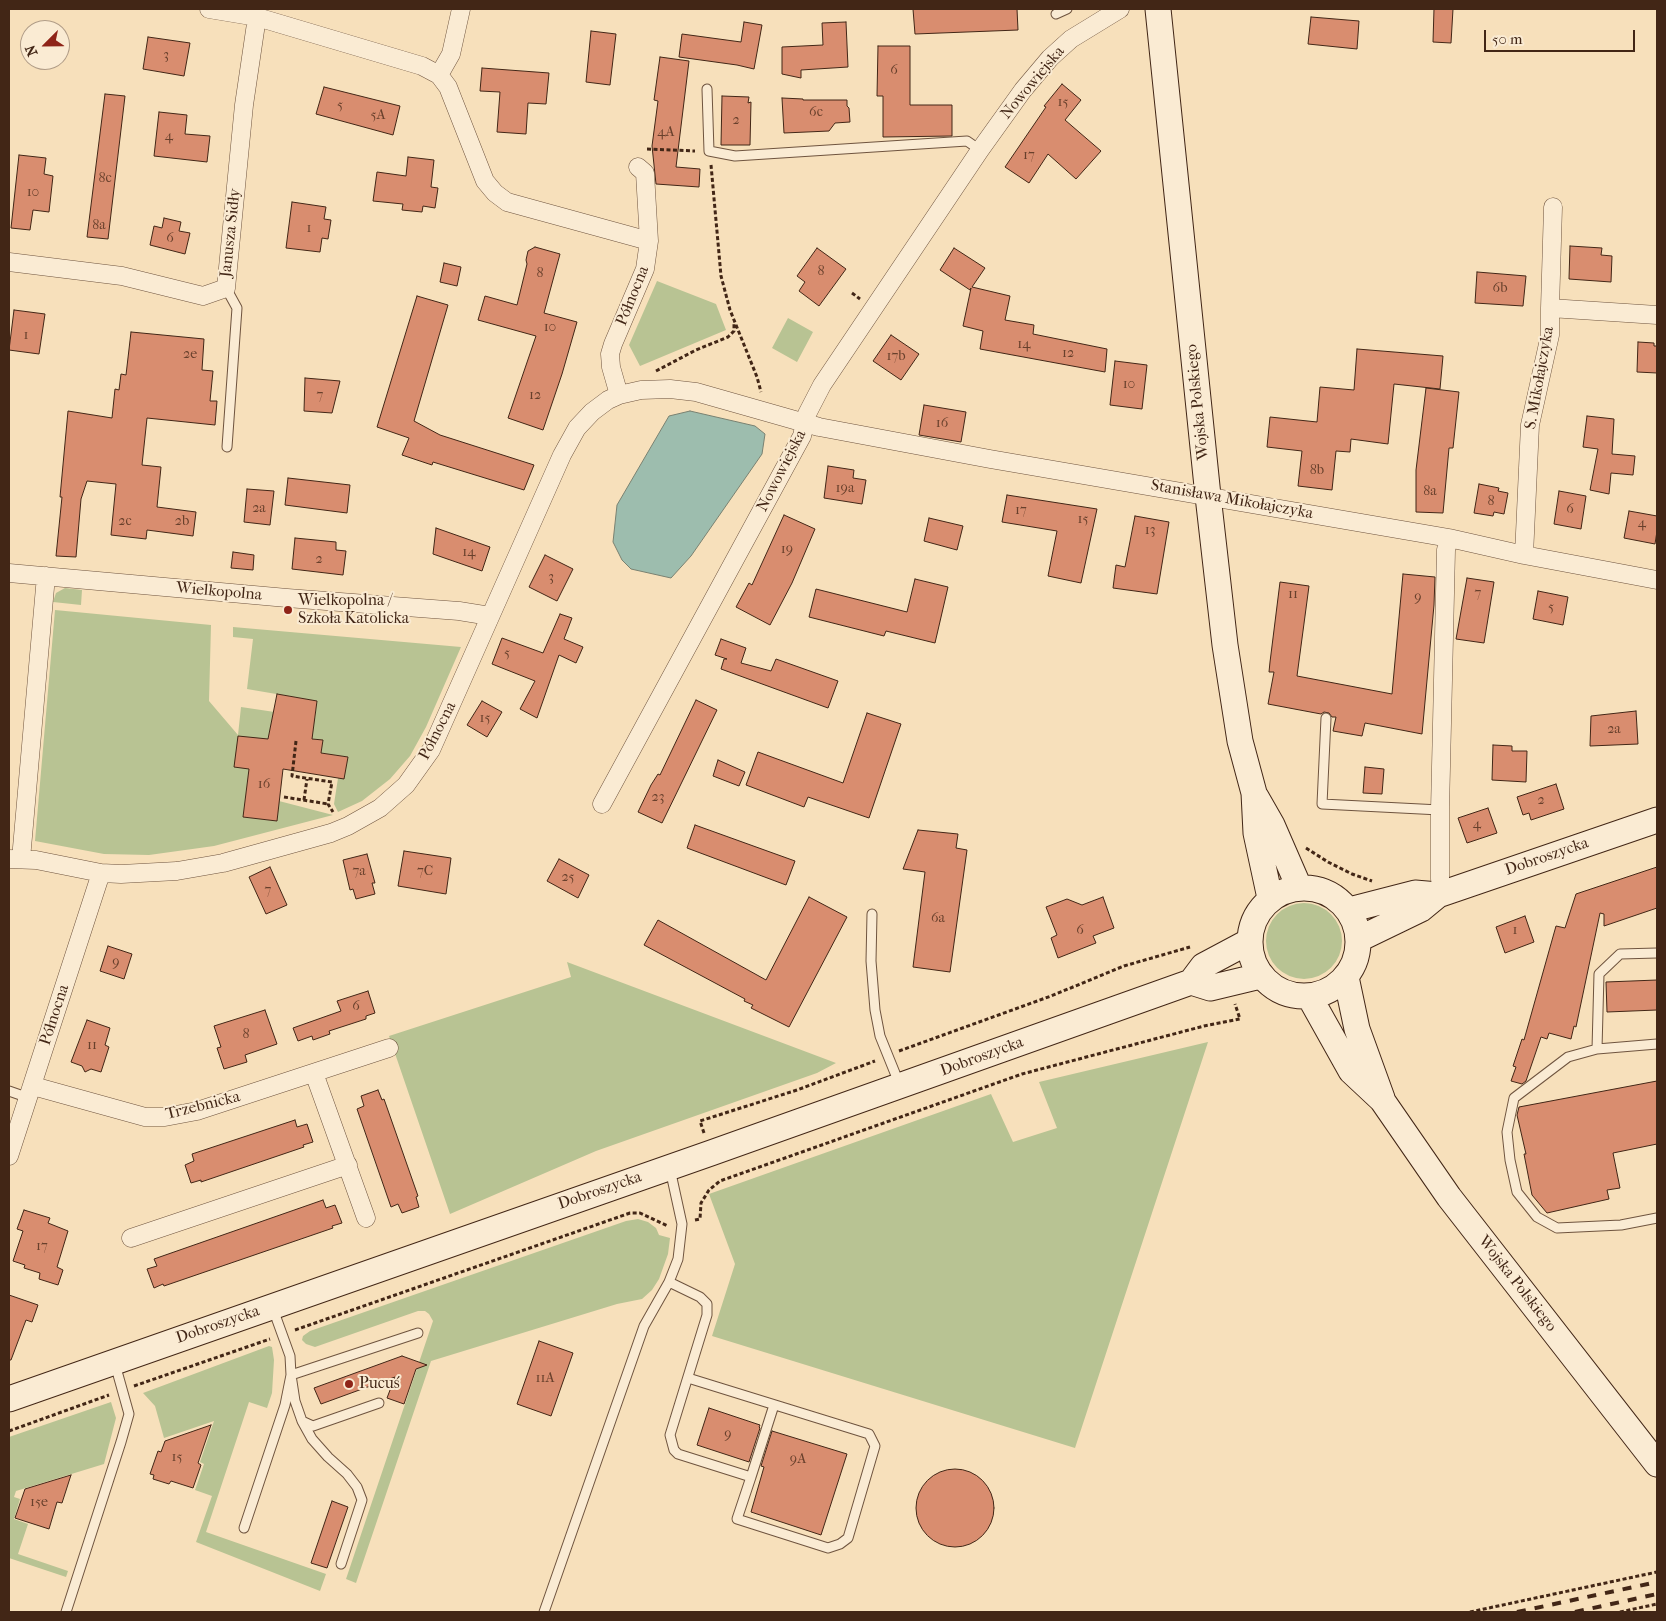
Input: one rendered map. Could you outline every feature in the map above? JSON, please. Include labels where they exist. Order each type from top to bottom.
[{"type":"main road","name":"Wojska Polskiego","points":[[1158,9],[1208,496],[1231,688],[1240,741],[1254,792],[1256,832],[1270,898]]},
{"type":"main road","name":"Wojska Polskiego","points":[[1254,792],[1272,825],[1299,887]]},
{"type":"main road","name":"Dobroszycka","points":[[1359,939],[1421,909],[1441,894],[1657,820]]},
{"type":"main road","points":[[1299,887],[1315,889],[1340,901],[1354,918],[1359,939],[1357,955],[1352,968],[1346,976],[1332,988],[1310,996],[1288,994],[1273,987],[1260,976],[1251,959],[1248,942],[1252,924],[1258,911],[1270,898],[1284,891],[1299,887]]},
{"type":"main road","name":"Dobroszycka","points":[[1349,910],[1416,893],[1441,894]]},
{"type":"main road","name":"Dobroszycka","points":[[9,1399],[1191,982],[1203,966],[1248,942]]},
{"type":"main road","points":[[1191,982],[1210,988],[1260,976]]},
{"type":"main road","name":"Wojska Polskiego","points":[[1346,976],[1356,1029],[1382,1100]]},
{"type":"main road","name":"Wojska Polskiego","points":[[1310,996],[1351,1071],[1382,1100],[1454,1204],[1657,1464]]},
{"type":"street","points":[[209,9],[257,17],[422,66],[439,75],[448,87],[485,181],[495,193],[507,202],[649,241]]},
{"type":"street","points":[[439,75],[451,54],[461,9]]},
{"type":"street","name":"Nowowiejska","points":[[602,804],[802,436],[807,414],[822,385],[980,150],[1023,90],[1050,58],[1071,39],[1120,9]]},
{"type":"street","name":"Janusza Sidły","points":[[226,288],[244,104],[257,17]]},
{"type":"street","name":"Północna","points":[[625,393],[610,367],[610,354],[645,269],[649,241],[642,170]]},
{"type":"street","points":[[1550,308],[1553,207]]},
{"type":"street","points":[[9,262],[122,276],[203,296],[226,288]]},
{"type":"street","name":"S. Mikołajczyka","points":[[1524,555],[1530,425],[1550,336],[1550,308],[1657,315]]},
{"type":"street","name":"Północna","points":[[15,859],[36,860],[101,873],[121,874],[177,871],[224,862],[348,826],[380,808],[406,785],[431,750],[571,436],[592,412],[608,400],[625,393],[656,388],[696,392],[806,423]]},
{"type":"street","name":"Stanisława Mikołajczyka","points":[[806,423],[981,457],[1449,538],[1524,555],[1657,580]]},
{"type":"street","points":[[1441,894],[1440,810],[1446,550],[1449,538]]},
{"type":"street","name":"Wielkopolna","points":[[9,573],[287,598],[459,611],[490,616]]},
{"type":"street","points":[[15,859],[46,576]]},
{"type":"street","name":"Północna","points":[[9,1156],[101,873]]},
{"type":"street","name":"Trzebnicka","points":[[31,1092],[146,1117],[165,1118],[197,1111],[389,1048]]},
{"type":"street","points":[[314,1073],[366,1218]]},
{"type":"street","points":[[131,1238],[348,1165]]},
{"type":"lane","points":[[1056,14],[1067,9]]},
{"type":"lane","points":[[707,90],[709,151],[735,156],[967,141],[980,150]]},
{"type":"lane","name":"Janusza Sidły","points":[[226,288],[237,308],[227,447]]},
{"type":"lane","points":[[1326,718],[1322,804],[1440,810]]},
{"type":"lane","points":[[872,914],[871,961],[875,1010],[880,1036],[900,1086]]},
{"type":"lane","points":[[1597,1049],[1599,974],[1620,954],[1657,954]]},
{"type":"lane","points":[[1657,1044],[1597,1049],[1568,1057],[1514,1098],[1507,1132],[1510,1160],[1517,1192],[1537,1217],[1557,1228],[1621,1226],[1657,1218]]},
{"type":"lane","points":[[9,1091],[31,1092]]},
{"type":"lane","points":[[544,1612],[644,1326],[669,1282],[678,1260],[682,1224],[670,1167]]},
{"type":"lane","points":[[669,1282],[700,1297],[706,1304],[707,1315],[670,1435],[674,1450],[678,1454],[750,1477]]},
{"type":"lane","points":[[273,1306],[290,1356],[295,1401],[302,1420],[312,1439],[347,1474],[357,1487],[362,1500],[341,1564]]},
{"type":"lane","points":[[292,1375],[418,1333]]},
{"type":"lane","points":[[66,1612],[122,1442],[129,1414],[114,1362]]},
{"type":"lane","points":[[244,1528],[285,1405],[292,1375]]},
{"type":"lane","points":[[688,1378],[869,1434],[875,1446],[848,1538],[840,1544],[828,1548],[737,1519],[774,1406]]},
{"type":"lane","points":[[302,1420],[313,1426],[379,1403]]},
{"type":"path","points":[[642,170],[646,149],[709,151],[721,276],[734,320],[757,377],[766,412]]},
{"type":"path","points":[[625,393],[641,380],[670,362],[728,337],[734,331],[734,320]]},
{"type":"path","points":[[296,741],[292,776],[332,782],[328,804],[335,814]]},
{"type":"path","points":[[304,800],[307,779]]},
{"type":"path","points":[[284,797],[328,804]]},
{"type":"path","points":[[1306,848],[1352,874],[1380,884]]},
{"type":"path","points":[[706,1141],[700,1121],[797,1090],[1052,996],[1124,966],[1194,946]]},
{"type":"path","points":[[9,1431],[630,1213],[640,1213],[670,1228],[700,1219],[701,1203],[709,1190],[720,1181],[1022,1074],[1240,1018]]},
{"type":"path","points":[[1470,1612],[1657,1572]]},
{"type":"path","points":[[1620,1612],[1657,1604]]},
{"type":"green space","points":[[657,281],[716,304],[726,330],[640,366],[629,345]]},
{"type":"green space","points":[[788,318],[813,332],[797,362],[772,348]]},
{"type":"green space","points":[[65,588],[82,590],[81,605],[53,602],[56,593]]},
{"type":"green space","points":[[55,610],[211,625],[209,701],[238,735],[241,707],[315,718],[317,701],[247,689],[253,639],[233,637],[233,627],[461,647],[426,727],[410,756],[390,779],[362,801],[338,812],[334,804],[338,778],[344,778],[348,757],[321,753],[323,740],[305,738],[249,769],[243,817],[277,821],[279,801],[333,815],[214,846],[149,855],[104,854],[35,841]]},
{"type":"green space","points":[[1304,903],[1318,906],[1331,914],[1339,927],[1342,941],[1339,955],[1331,968],[1318,976],[1304,979],[1290,976],[1277,968],[1269,955],[1266,941],[1269,927],[1277,914],[1290,906]]},
{"type":"green space","points":[[567,962],[836,1063],[817,1073],[596,1151],[450,1214],[389,1036],[571,977]]},
{"type":"green space","points":[[1208,1042],[1075,1448],[712,1336],[735,1264],[709,1194],[991,1094],[1013,1142],[1057,1128],[1039,1082]]},
{"type":"green space","points":[[638,1219],[648,1222],[656,1228],[659,1235],[670,1238],[668,1254],[659,1279],[652,1290],[642,1299],[617,1304],[431,1361],[356,1583],[346,1579],[433,1321],[425,1311],[418,1311],[315,1347],[306,1344],[302,1340],[303,1336],[310,1331],[626,1221]]},
{"type":"green space","points":[[269,1346],[272,1347],[274,1360],[272,1393],[267,1408],[249,1402],[206,1532],[326,1574],[320,1591],[196,1542],[212,1496],[195,1490],[204,1464],[200,1462],[214,1421],[164,1438],[155,1406],[143,1393]]},
{"type":"green space","points":[[111,1402],[116,1418],[104,1464],[16,1491],[14,1497],[20,1499],[14,1519],[28,1524],[18,1554],[68,1571],[66,1577],[9,1558],[9,1437]]},
{"type":"shaded area","points":[[690,411],[755,426],[765,434],[762,454],[691,556],[671,578],[631,569],[622,560],[613,542],[617,505],[669,416]]},
{"type":"building","points":[[913,9],[1017,9],[1018,30],[915,34]]},
{"type":"building","points":[[1434,9],[1453,9],[1451,43],[1433,42]]},
{"type":"building","points":[[1311,17],[1359,21],[1357,49],[1308,44]]},
{"type":"building","points":[[744,22],[762,25],[754,69],[679,57],[682,34],[741,42]]},
{"type":"building","points":[[846,22],[848,67],[801,70],[801,78],[782,74],[782,47],[823,45],[822,23]]},
{"type":"building","points":[[591,31],[616,34],[610,85],[586,82]]},
{"type":"building","points":[[148,37],[190,43],[184,76],[143,69]]},
{"type":"building","points":[[878,46],[910,46],[910,105],[952,105],[952,136],[883,137],[883,96],[877,96]]},
{"type":"building","points":[[660,57],[689,61],[676,167],[700,169],[699,187],[656,184],[652,146],[658,101],[654,100]]},
{"type":"building","points":[[482,68],[549,73],[546,104],[528,103],[526,134],[497,132],[500,92],[480,91]]},
{"type":"building","points":[[1062,84],[1081,100],[1065,120],[1101,151],[1076,179],[1048,154],[1029,183],[1005,167],[1046,107],[1044,106]]},
{"type":"building","points":[[324,87],[400,106],[393,135],[316,114]]},
{"type":"building","points":[[105,94],[125,96],[108,239],[87,237]]},
{"type":"building","points":[[722,96],[749,97],[748,103],[751,102],[750,145],[721,145]]},
{"type":"building","points":[[782,98],[847,100],[850,122],[835,123],[829,131],[784,133]]},
{"type":"building","points":[[159,112],[187,115],[185,134],[210,136],[207,162],[154,156]]},
{"type":"building","points":[[19,155],[46,158],[44,174],[53,176],[49,212],[33,210],[30,230],[11,228]]},
{"type":"building","points":[[408,157],[434,160],[431,187],[438,188],[435,208],[423,206],[422,212],[402,210],[403,204],[373,201],[377,172],[406,176]]},
{"type":"building","points":[[292,202],[326,207],[324,219],[331,220],[328,239],[322,238],[320,252],[286,248]]},
{"type":"building","points":[[164,218],[181,222],[179,231],[190,233],[185,254],[150,245],[154,226],[162,228]]},
{"type":"building","points":[[1570,246],[1602,248],[1601,255],[1612,256],[1611,282],[1569,279]]},
{"type":"building","points":[[535,247],[560,254],[544,313],[577,322],[543,430],[508,418],[536,336],[478,320],[485,296],[517,305],[527,264],[528,251]]},
{"type":"building","points":[[817,248],[846,269],[819,306],[799,291],[805,282],[797,276]]},
{"type":"building","points":[[954,248],[985,268],[972,287],[1010,296],[1005,320],[1034,325],[1033,334],[1107,349],[1105,372],[980,349],[983,331],[963,326],[971,288],[970,290],[940,270]]},
{"type":"building","points":[[444,263],[461,267],[457,286],[440,282]]},
{"type":"building","points":[[1477,272],[1526,276],[1523,306],[1475,303]]},
{"type":"building","points":[[417,296],[448,305],[414,421],[440,435],[534,465],[524,490],[433,462],[432,465],[402,455],[409,438],[377,427]]},
{"type":"building","points":[[14,310],[45,314],[39,354],[9,350]]},
{"type":"building","points":[[131,332],[204,339],[202,370],[213,371],[210,401],[217,401],[215,425],[147,418],[142,465],[161,467],[157,507],[196,512],[193,536],[147,530],[146,539],[111,535],[116,484],[87,481],[81,499],[76,557],[56,556],[68,411],[112,418],[115,389],[119,390],[121,374],[126,375]]},
{"type":"building","points":[[891,335],[919,354],[901,380],[873,361]]},
{"type":"building","points":[[1638,342],[1654,343],[1654,346],[1657,346],[1657,373],[1637,372]]},
{"type":"building","points":[[1357,349],[1443,356],[1440,389],[1394,384],[1388,444],[1351,439],[1350,452],[1336,451],[1332,490],[1298,486],[1302,451],[1267,447],[1270,417],[1317,422],[1320,387],[1354,390]]},
{"type":"building","points":[[1115,361],[1147,365],[1142,409],[1110,405]]},
{"type":"building","points":[[305,378],[340,381],[332,413],[304,411]]},
{"type":"building","points":[[1426,388],[1459,392],[1453,448],[1449,448],[1443,513],[1416,512],[1416,470]]},
{"type":"building","points":[[924,405],[966,412],[961,442],[919,435]]},
{"type":"building","points":[[1587,416],[1614,419],[1612,454],[1635,456],[1633,475],[1611,473],[1609,494],[1590,490],[1598,449],[1583,447]]},
{"type":"building","points":[[828,466],[854,470],[853,478],[866,480],[862,504],[824,498]]},
{"type":"building","points":[[288,478],[350,485],[347,513],[285,505]]},
{"type":"building","points":[[1479,484],[1499,488],[1498,491],[1508,493],[1504,514],[1494,512],[1493,516],[1474,513]]},
{"type":"building","points":[[247,489],[274,491],[270,525],[244,522]]},
{"type":"building","points":[[1559,491],[1586,496],[1581,529],[1554,524]]},
{"type":"building","points":[[1007,495],[1097,509],[1081,583],[1048,576],[1057,531],[1002,522]]},
{"type":"building","points":[[1629,511],[1657,516],[1655,544],[1624,538]]},
{"type":"building","points":[[784,515],[815,529],[792,583],[770,625],[736,607],[749,583],[752,585]]},
{"type":"building","points":[[1135,516],[1169,522],[1157,594],[1113,588],[1116,565],[1125,567]]},
{"type":"building","points":[[929,518],[963,526],[957,550],[924,541]]},
{"type":"building","points":[[436,528],[490,547],[482,571],[433,554]]},
{"type":"building","points":[[295,538],[336,542],[336,550],[346,551],[343,575],[292,569]]},
{"type":"building","points":[[233,552],[254,555],[253,570],[231,568]]},
{"type":"building","points":[[545,555],[573,569],[557,601],[529,587]]},
{"type":"building","points":[[1403,574],[1435,577],[1422,734],[1365,723],[1362,736],[1333,731],[1336,717],[1332,717],[1329,713],[1324,712],[1321,714],[1268,704],[1274,672],[1269,672],[1280,582],[1309,586],[1297,676],[1392,694]]},
{"type":"building","points":[[1467,578],[1494,582],[1484,643],[1456,639]]},
{"type":"building","points":[[915,579],[948,587],[935,643],[886,631],[884,636],[809,617],[816,589],[907,612]]},
{"type":"building","points":[[1538,591],[1568,597],[1563,625],[1533,619]]},
{"type":"building","points":[[560,614],[572,618],[564,639],[583,647],[576,663],[559,655],[537,718],[520,709],[535,681],[492,664],[502,638],[543,653]]},
{"type":"building","points":[[721,639],[746,648],[741,663],[771,671],[776,659],[838,681],[828,708],[721,669],[724,659],[727,659],[715,655]]},
{"type":"building","points":[[277,694],[317,701],[312,739],[323,740],[321,753],[348,757],[344,779],[283,769],[277,821],[243,817],[249,769],[234,767],[238,736],[268,739]]},
{"type":"building","points":[[696,700],[717,710],[662,823],[638,812],[651,785],[658,774],[660,775]]},
{"type":"building","points":[[482,701],[502,712],[487,737],[467,725]]},
{"type":"building","points":[[1636,711],[1638,744],[1590,746],[1591,716]]},
{"type":"building","points":[[867,713],[901,724],[869,818],[808,797],[804,807],[746,785],[758,752],[843,783]]},
{"type":"building","points":[[1493,745],[1512,746],[1512,751],[1527,751],[1526,782],[1492,780]]},
{"type":"building","points":[[718,760],[745,772],[739,786],[713,776]]},
{"type":"building","points":[[1365,767],[1384,769],[1382,794],[1363,793]]},
{"type":"building","points":[[1556,784],[1564,809],[1531,820],[1529,813],[1523,815],[1517,797]]},
{"type":"building","points":[[1488,808],[1497,833],[1467,843],[1458,818]]},
{"type":"building","points":[[695,825],[795,861],[786,885],[687,848]]},
{"type":"building","points":[[918,830],[958,834],[956,848],[967,850],[950,972],[913,967],[925,872],[903,869]]},
{"type":"building","points":[[404,851],[451,858],[446,894],[398,886]]},
{"type":"building","points":[[367,854],[375,883],[372,883],[375,894],[356,899],[353,889],[350,890],[343,860]]},
{"type":"building","points":[[559,859],[589,875],[578,898],[547,881]]},
{"type":"building","points":[[270,867],[287,905],[266,914],[249,877]]},
{"type":"building","points":[[1657,867],[1657,908],[1604,926],[1604,914],[1600,913],[1576,1027],[1574,1026],[1571,1039],[1549,1033],[1547,1039],[1541,1037],[1526,1081],[1522,1084],[1511,1081],[1516,1067],[1513,1066],[1522,1039],[1524,1040],[1556,926],[1565,928],[1576,894]]},
{"type":"building","points":[[809,897],[847,917],[789,1027],[751,1008],[753,1005],[744,1001],[745,999],[644,945],[658,920],[766,980]]},
{"type":"building","points":[[1103,897],[1114,928],[1093,936],[1096,943],[1058,958],[1051,938],[1057,935],[1046,907],[1067,899],[1082,905]]},
{"type":"building","points":[[1525,916],[1534,942],[1505,953],[1496,927]]},
{"type":"building","points":[[108,946],[132,954],[124,979],[100,971]]},
{"type":"building","points":[[1657,980],[1657,1010],[1607,1012],[1606,982]]},
{"type":"building","points":[[368,991],[375,1013],[366,1016],[366,1019],[329,1031],[330,1034],[313,1040],[312,1036],[298,1041],[293,1028],[341,1011],[337,1001]]},
{"type":"building","points":[[265,1010],[277,1044],[245,1055],[247,1062],[224,1069],[217,1048],[221,1047],[214,1026]]},
{"type":"building","points":[[87,1020],[110,1028],[105,1045],[109,1047],[101,1072],[91,1069],[85,1072],[82,1066],[71,1062]]},
{"type":"building","points":[[1657,1081],[1657,1144],[1613,1153],[1620,1188],[1607,1190],[1609,1199],[1547,1213],[1532,1195],[1524,1154],[1526,1154],[1517,1115],[1519,1107]]},
{"type":"building","points":[[378,1090],[382,1100],[384,1099],[418,1196],[416,1197],[419,1207],[402,1213],[398,1204],[391,1207],[357,1109],[364,1106],[361,1096]]},
{"type":"building","points":[[295,1120],[297,1127],[307,1124],[313,1142],[303,1145],[304,1147],[201,1182],[201,1180],[191,1183],[185,1165],[194,1161],[192,1154]]},
{"type":"building","points":[[323,1200],[326,1208],[335,1205],[342,1223],[332,1226],[333,1228],[154,1288],[147,1269],[157,1266],[154,1259]]},
{"type":"building","points":[[24,1210],[50,1218],[48,1223],[68,1231],[57,1267],[63,1270],[58,1285],[39,1279],[40,1273],[24,1268],[25,1265],[13,1261],[23,1231],[17,1229]]},
{"type":"building","points":[[9,1295],[38,1305],[32,1322],[26,1320],[11,1360],[9,1360]]},
{"type":"building","points":[[539,1341],[573,1353],[551,1416],[517,1404]]},
{"type":"building","points":[[402,1356],[427,1365],[416,1369],[404,1404],[387,1398],[395,1377],[321,1404],[314,1388]]},
{"type":"building","points":[[709,1408],[760,1425],[749,1462],[697,1445]]},
{"type":"building","points":[[211,1425],[198,1463],[201,1465],[193,1488],[171,1481],[169,1484],[153,1479],[154,1475],[150,1474],[158,1451],[161,1452],[165,1441]]},
{"type":"building","points":[[772,1431],[847,1454],[821,1535],[751,1512],[764,1467],[761,1466]]},
{"type":"building","points":[[947,1469],[963,1469],[977,1475],[988,1486],[994,1500],[994,1516],[988,1530],[977,1541],[963,1547],[947,1547],[933,1541],[922,1530],[916,1516],[916,1500],[922,1486],[933,1475]]},
{"type":"building","points":[[71,1475],[62,1503],[57,1502],[49,1529],[15,1518],[25,1489]]},
{"type":"building","points":[[332,1501],[348,1507],[327,1568],[311,1563]]},
{"type":"railway","points":[[1517,1612],[1657,1582]]},
{"type":"railway","points":[[1575,1612],[1657,1594]]},
{"type":"place","name":"Wielkopolna / Szkoła Katolicka","points":[[288,610]]},
{"type":"place","name":"Pucuś","points":[[349,1384]]}]
